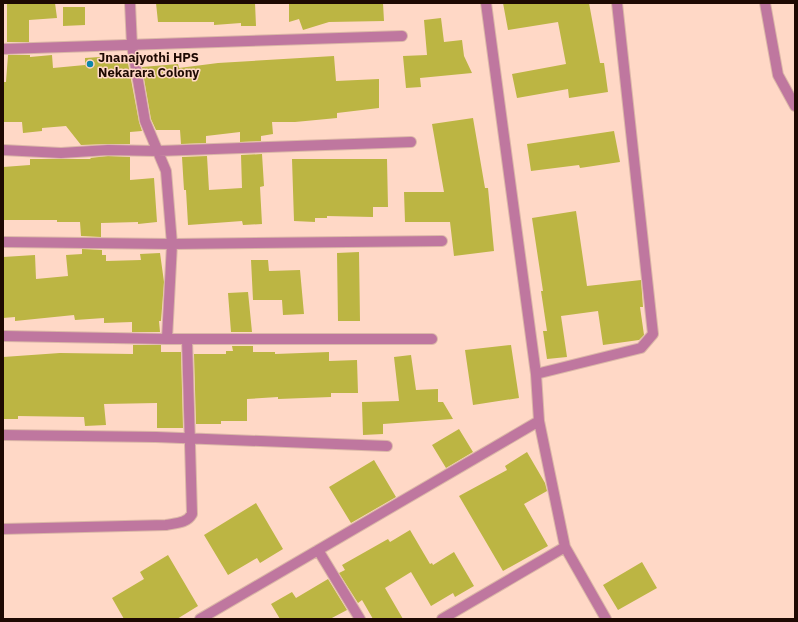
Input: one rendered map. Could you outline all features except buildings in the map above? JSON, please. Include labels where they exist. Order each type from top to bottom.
[{"type":"street","points":[[130,3],[132,46],[145,121],[166,172],[172,244],[167,339]]},
{"type":"street","points":[[486,3],[536,374],[539,421],[565,547],[606,619]]},
{"type":"street","points":[[536,374],[641,348],[653,334],[618,3]]},
{"type":"street","points":[[765,3],[778,76],[795,106]]},
{"type":"street","points":[[3,49],[132,46],[402,36]]},
{"type":"street","points":[[3,150],[61,153],[108,150],[158,151],[411,142]]},
{"type":"street","points":[[3,242],[172,244],[442,241]]},
{"type":"street","points":[[3,336],[167,339],[432,339]]},
{"type":"street","points":[[3,529],[166,525],[183,522],[190,517],[192,514],[187,339]]},
{"type":"street","points":[[200,619],[539,421]]},
{"type":"street","points":[[3,435],[190,438],[387,446]]},
{"type":"street","points":[[442,619],[565,547]]},
{"type":"street","points":[[318,550],[360,619]]},
{"type":"place","name":"Jnanajyothi HPS Nekarara Colony","points":[[90,64]]}]
